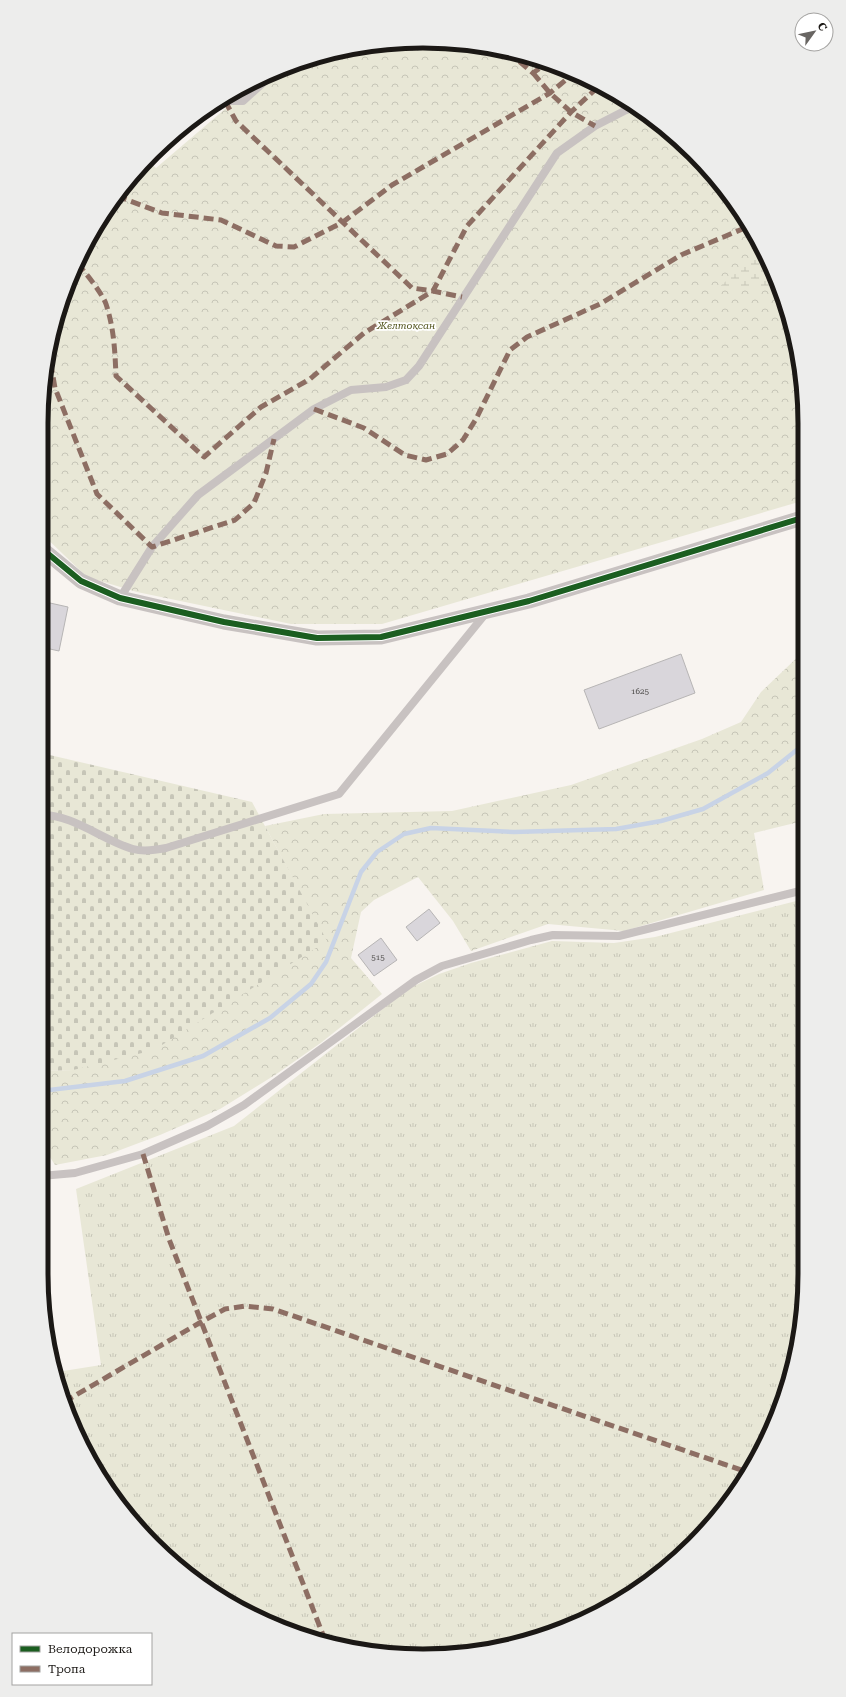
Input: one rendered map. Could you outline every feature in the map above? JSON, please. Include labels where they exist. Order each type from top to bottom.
[{"type":"street","points":[[48,554],[81,581],[120,598],[224,622],[317,638],[381,637],[537,599],[798,519]]},
{"type":"lane","points":[[231,101],[243,101],[260,86]]},
{"type":"lane","points":[[120,598],[152,547],[198,495],[320,406],[351,390],[386,387],[406,380],[419,366],[556,153],[595,126],[627,109]]},
{"type":"lane","points":[[48,814],[133,849],[151,851],[166,848],[339,794],[488,611]]},
{"type":"lane","points":[[48,1176],[75,1174],[143,1154],[207,1126],[244,1105],[416,980],[442,966],[531,940],[569,935],[619,936],[798,891]]},
{"type":"green space","name":"Желтоқсан","points":[[423,48],[472,51],[496,55],[544,68],[589,87],[610,98],[651,125],[688,158],[721,195],[748,236],[759,257],[778,302],[791,350],[795,374],[798,423],[798,502],[382,624],[291,624],[137,592],[87,577],[48,540],[48,423],[51,374],[55,350],[68,302],[98,235],[125,195],[141,176],[152,164],[156,168],[241,96],[279,77],[302,68],[350,55],[374,51]]},
{"type":"green space","points":[[758,255],[772,287],[719,287]]},
{"type":"green space","points":[[798,657],[798,822],[754,833],[764,890],[624,931],[548,924],[471,951],[453,921],[418,877],[374,900],[361,912],[351,958],[382,994],[322,1042],[275,1075],[220,1109],[160,1135],[107,1155],[55,1165],[48,1154],[48,1071],[73,1070],[326,941],[265,826],[324,814],[452,811],[571,785],[702,739],[741,722],[761,692]]},
{"type":"green space","points":[[48,755],[252,802],[327,941],[154,1050],[73,1070],[48,1071]]},
{"type":"green space","points":[[798,901],[798,1274],[795,1323],[785,1371],[769,1418],[748,1462],[721,1502],[688,1539],[670,1556],[651,1572],[610,1599],[567,1620],[544,1629],[496,1642],[472,1646],[423,1649],[398,1648],[350,1642],[326,1636],[302,1629],[257,1610],[235,1599],[195,1572],[158,1539],[125,1502],[98,1462],[68,1395],[61,1371],[101,1365],[76,1189],[234,1126],[408,989],[439,974],[471,963],[552,941],[614,943],[655,937]]},
{"type":"building","points":[[48,603],[68,607],[59,651],[48,649]]},
{"type":"building","points":[[681,654],[695,693],[599,729],[584,690]]},
{"type":"building","points":[[429,909],[440,923],[417,941],[406,927]]},
{"type":"building","points":[[381,938],[397,960],[374,976],[358,955]]},
{"type":"waterway","points":[[48,1090],[125,1081],[203,1056],[270,1018],[311,984],[326,962],[361,872],[377,852],[404,834],[431,828],[514,832],[616,829],[661,821],[703,809],[768,773],[798,749]]},
{"type":"marked path","points":[[518,61],[533,73],[541,67]]},
{"type":"marked path","points":[[533,73],[550,93],[571,112],[595,126]]},
{"type":"marked path","points":[[123,198],[162,213],[221,220],[276,246],[294,247],[343,222],[392,185],[550,93],[568,78]]},
{"type":"marked path","points":[[81,269],[101,295],[109,313],[115,349],[116,376],[204,457],[261,407],[310,379],[364,333],[433,291],[467,226],[571,112],[595,90]]},
{"type":"marked path","points":[[227,104],[236,121],[412,288],[462,297]]},
{"type":"marked path","points":[[314,409],[364,428],[405,455],[426,460],[447,454],[463,440],[476,419],[510,350],[527,337],[600,304],[681,255],[743,229]]},
{"type":"marked path","points":[[52,369],[55,388],[97,494],[152,547],[235,520],[254,503],[266,473],[274,439]]},
{"type":"marked path","points":[[143,1154],[169,1239],[323,1635]]},
{"type":"marked path","points":[[69,1399],[225,1309],[245,1306],[273,1309],[742,1470]]},
{"type":"cycle path","points":[[48,554],[81,581],[120,598],[224,622],[317,638],[381,637],[529,601],[798,519]]}]
